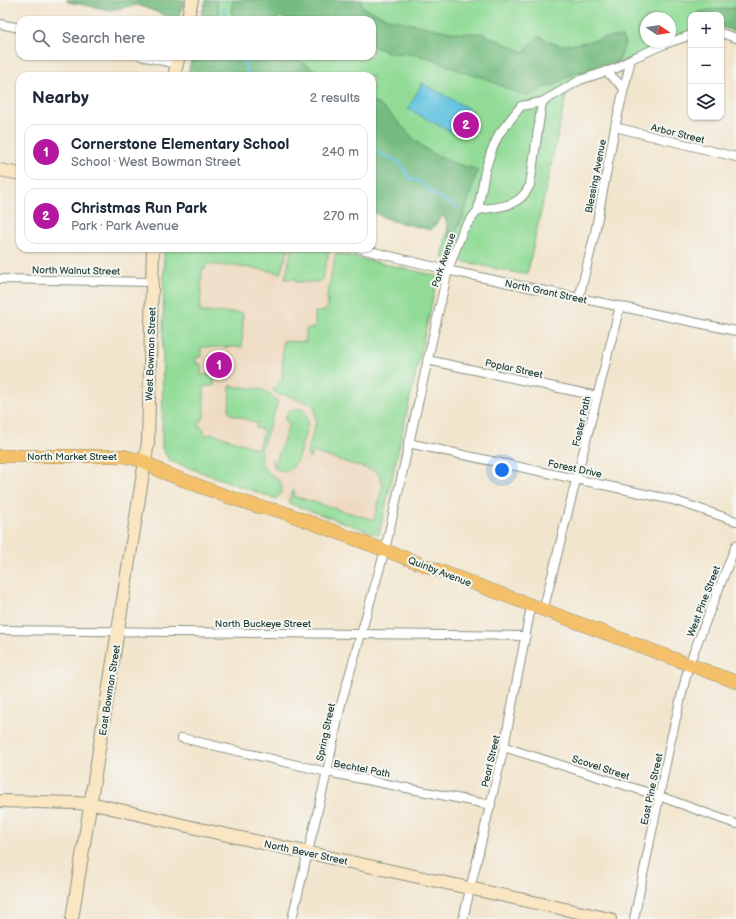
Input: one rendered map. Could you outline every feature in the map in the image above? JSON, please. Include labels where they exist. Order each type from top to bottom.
[{"type":"main road","points":[[188,16],[192,0]]},
{"type":"main road","points":[[0,170],[16,173]]},
{"type":"main road","name":"West Bowman Street","points":[[144,461],[148,442],[153,252]]},
{"type":"main road","name":"North Market Street","points":[[0,456],[123,456],[144,461]]},
{"type":"main road","name":"Quinby Avenue","points":[[144,461],[162,472],[226,496],[256,506],[275,510],[385,550],[537,609],[736,682]]},
{"type":"main road","name":"East Bowman Street","points":[[72,919],[90,804],[123,632],[144,461]]},
{"type":"main road","name":"North Bever Street","points":[[0,801],[90,804],[610,919]]},
{"type":"street","points":[[0,24],[16,27]]},
{"type":"street","points":[[724,34],[736,38]]},
{"type":"street","name":"Park Avenue","points":[[385,550],[448,270],[463,230],[478,210],[485,171],[499,134],[521,106],[542,102],[580,80],[617,68],[632,59],[665,44],[688,36]]},
{"type":"street","name":"Blessing Avenue","points":[[579,298],[595,233],[614,127],[632,59]]},
{"type":"street","points":[[157,60],[176,65]]},
{"type":"street","points":[[606,72],[624,88]]},
{"type":"street","points":[[478,210],[511,205],[520,201],[526,194],[530,184],[542,102]]},
{"type":"street","name":"Arbor Street","points":[[614,127],[736,157]]},
{"type":"street","name":"North Grant Street","points":[[374,252],[448,270],[736,331]]},
{"type":"street","name":"North Walnut Street","points":[[0,279],[152,282]]},
{"type":"street","name":"Foster Path","points":[[537,609],[577,479],[620,306]]},
{"type":"street","name":"Poplar Street","points":[[427,360],[597,396]]},
{"type":"street","name":"Forest Drive","points":[[408,443],[673,500],[736,521]]},
{"type":"street","name":"West Pine Street","points":[[689,664],[736,544]]},
{"type":"street","name":"Spring Street","points":[[292,919],[327,772],[341,704],[385,550]]},
{"type":"street","name":"Pearl Street","points":[[463,919],[504,747],[526,636],[537,609]]},
{"type":"street","name":"North Buckeye Street","points":[[0,630],[526,636]]},
{"type":"street","name":"East Pine Street","points":[[634,919],[659,796],[689,664]]},
{"type":"street","name":"Bechtel Path","points":[[182,738],[327,772],[491,805]]},
{"type":"street","name":"Scovel Street","points":[[504,747],[659,796],[736,824]]},
{"type":"shaded area","points":[[168,252],[323,252],[436,277],[377,533],[171,459]]},
{"type":"green space","points":[[66,0],[185,0],[179,16],[167,16],[138,5],[110,10],[68,2]]},
{"type":"green space","points":[[206,0],[216,0],[220,16],[201,16]]},
{"type":"green space","points":[[207,0],[736,0],[736,24],[724,17],[724,12],[688,12],[688,35],[676,40],[676,12],[640,12],[640,48],[656,48],[569,83],[527,275],[442,257],[451,212],[376,169],[376,72],[207,72],[197,60],[376,60],[376,16],[203,16]]},
{"type":"green space","points":[[233,0],[360,0],[364,8],[390,19],[456,33],[482,33],[523,52],[538,36],[555,44],[564,45],[614,37],[622,37],[625,43],[619,61],[599,68],[570,75],[556,84],[541,89],[534,94],[528,95],[517,93],[484,78],[462,72],[431,58],[410,54],[391,53],[376,47],[376,16],[234,16],[231,12]]},
{"type":"green space","points":[[735,8],[736,32],[724,28],[724,12],[700,12]]},
{"type":"green space","points":[[191,60],[299,60],[318,72],[188,72]]},
{"type":"green space","points":[[376,103],[390,113],[415,140],[429,151],[453,163],[478,169],[463,217],[451,241],[443,215],[431,230],[393,221],[376,214]]},
{"type":"green space","points":[[164,252],[288,252],[280,273],[254,268],[206,264],[205,269],[202,269],[200,312],[243,313],[242,347],[201,347],[201,357],[196,357],[196,364],[201,364],[201,375],[214,375],[214,386],[204,386],[204,418],[198,423],[207,436],[211,433],[258,449],[264,431],[256,428],[257,423],[231,414],[229,411],[230,386],[261,389],[277,400],[278,402],[261,450],[261,459],[262,465],[265,469],[279,481],[282,486],[281,493],[276,499],[170,461],[162,449]]},
{"type":"green space","points":[[291,252],[329,252],[322,280],[316,282],[296,282],[296,279],[285,279]]},
{"type":"green space","points":[[336,253],[438,276],[379,535],[288,503],[293,491],[295,491],[293,496],[374,520],[383,484],[378,472],[312,452],[310,458],[308,457],[307,452],[316,423],[314,405],[282,394],[280,396],[273,390],[282,379],[283,341],[306,342],[306,329],[315,328],[315,312],[324,311],[328,307],[327,296]]},
{"type":"green space","points":[[293,409],[301,409],[305,411],[308,422],[297,461],[290,470],[284,471],[275,468],[271,458],[275,465],[289,425],[285,419],[288,412]]},
{"type":"water","points":[[422,83],[473,111],[459,136],[408,109]]},
{"type":"waterway","points":[[224,8],[225,16]]},
{"type":"waterway","points":[[241,60],[248,72]]},
{"type":"waterway","points":[[376,151],[397,161],[403,167],[410,179],[417,180],[436,196],[459,208]]},
{"type":"place","name":"Christmas Run Park","points":[[466,125]]},
{"type":"place","name":"Cornerstone Elementary School","points":[[219,365]]}]
